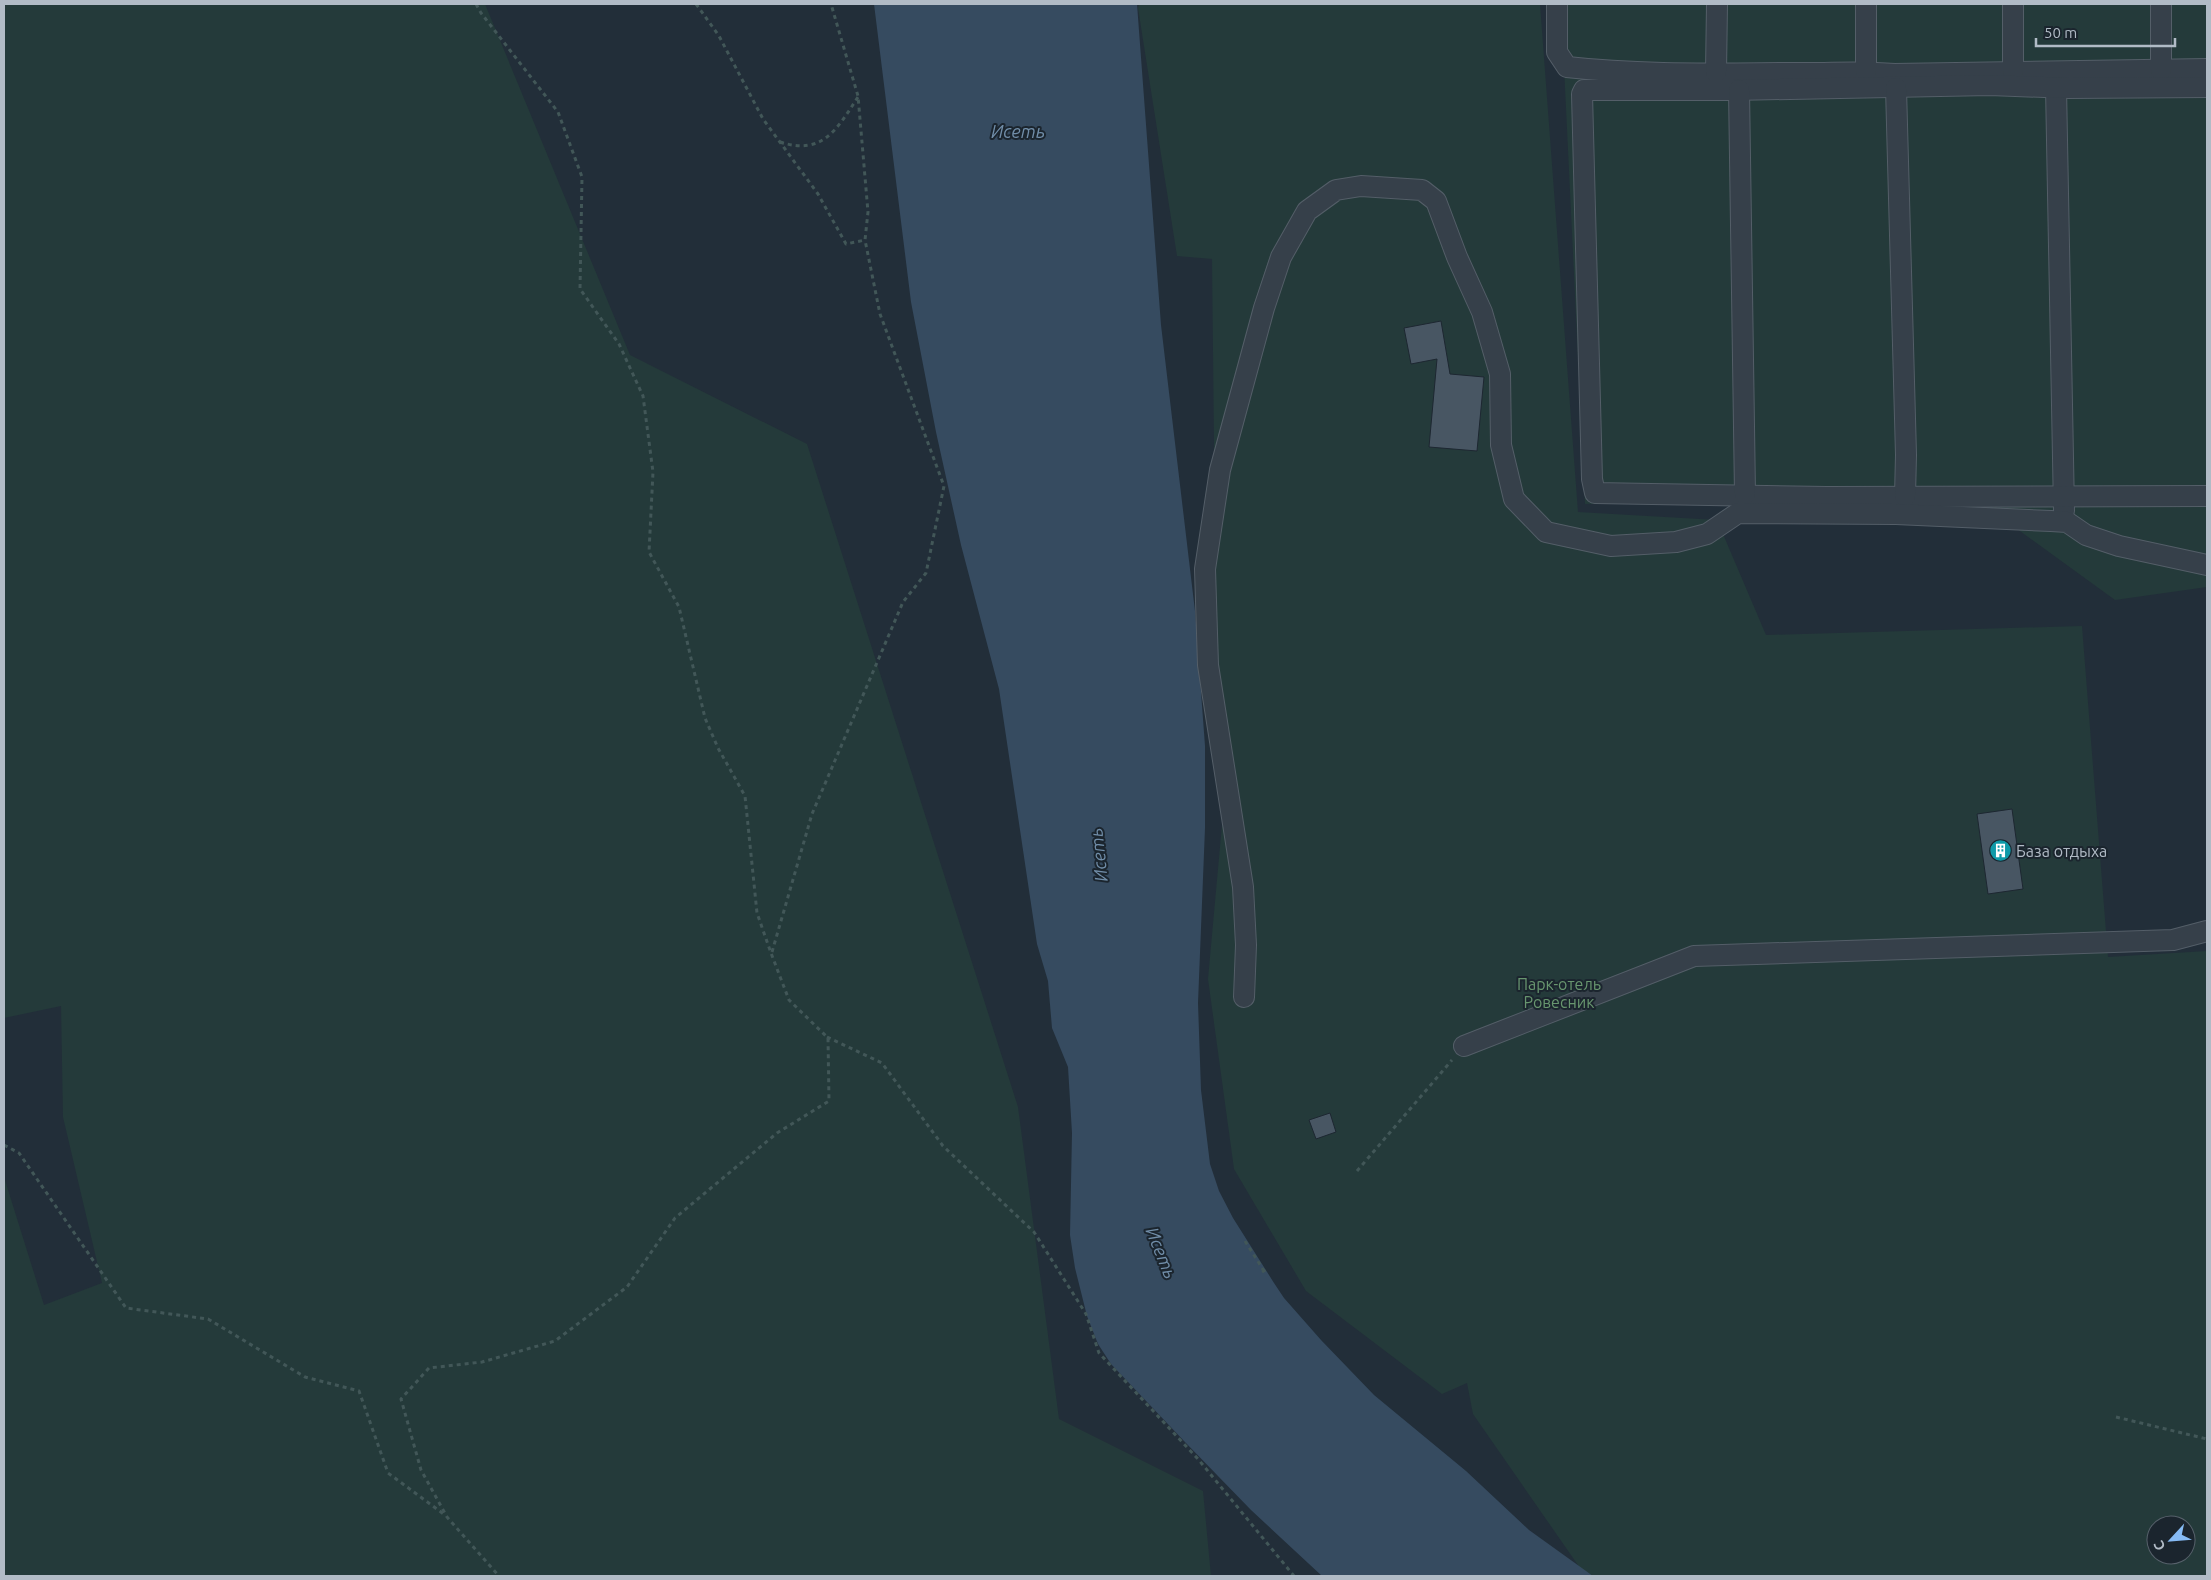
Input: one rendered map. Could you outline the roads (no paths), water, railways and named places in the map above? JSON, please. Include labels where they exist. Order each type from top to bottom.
[{"type":"street","points":[[1557,4],[1556,52],[1567,67],[1615,72],[1832,73],[1866,71],[1894,74],[2207,69]]},
{"type":"street","points":[[1716,72],[1717,4]]},
{"type":"street","points":[[1866,4],[1866,71]]},
{"type":"street","points":[[2013,4],[2013,71]]},
{"type":"street","points":[[2161,4],[2161,70]]},
{"type":"street","points":[[2207,87],[1990,85],[1739,90],[1584,90],[1582,94],[1587,344],[1592,480],[1595,493],[2064,497],[2108,495],[2207,496]]},
{"type":"street","points":[[2056,87],[2066,522]]},
{"type":"street","points":[[1896,88],[1906,454],[1905,496]]},
{"type":"street","points":[[1739,90],[1745,494]]},
{"type":"street","points":[[1244,997],[1246,945],[1243,887],[1208,664],[1205,569],[1220,470],[1264,308],[1281,257],[1307,211],[1336,190],[1361,186],[1422,190],[1436,201],[1457,257],[1482,312],[1500,374],[1501,445],[1514,499],[1546,532],[1611,546],[1676,542],[1708,534],[1738,513],[1896,514],[2066,522],[2086,534],[2119,546],[2207,565]]},
{"type":"street","points":[[1464,1046],[1694,956],[2173,940],[2207,931]]},
{"type":"water","name":"Исеть","points":[[874,4],[1137,4],[1161,325],[1195,611],[1205,746],[1205,828],[1198,1003],[1201,1090],[1210,1164],[1219,1191],[1233,1218],[1284,1298],[1321,1340],[1374,1395],[1466,1471],[1529,1530],[1593,1576],[1322,1576],[1251,1510],[1184,1441],[1111,1364],[1098,1344],[1087,1316],[1075,1268],[1070,1235],[1072,1133],[1068,1067],[1052,1028],[1048,981],[1037,944],[999,689],[961,545],[936,432],[911,302]]},
{"type":"place","name":"База отдыха","points":[[2000,851]]},
{"type":"park label","name":"Парк-отель Ровесник","points":[[1559,993]]}]
